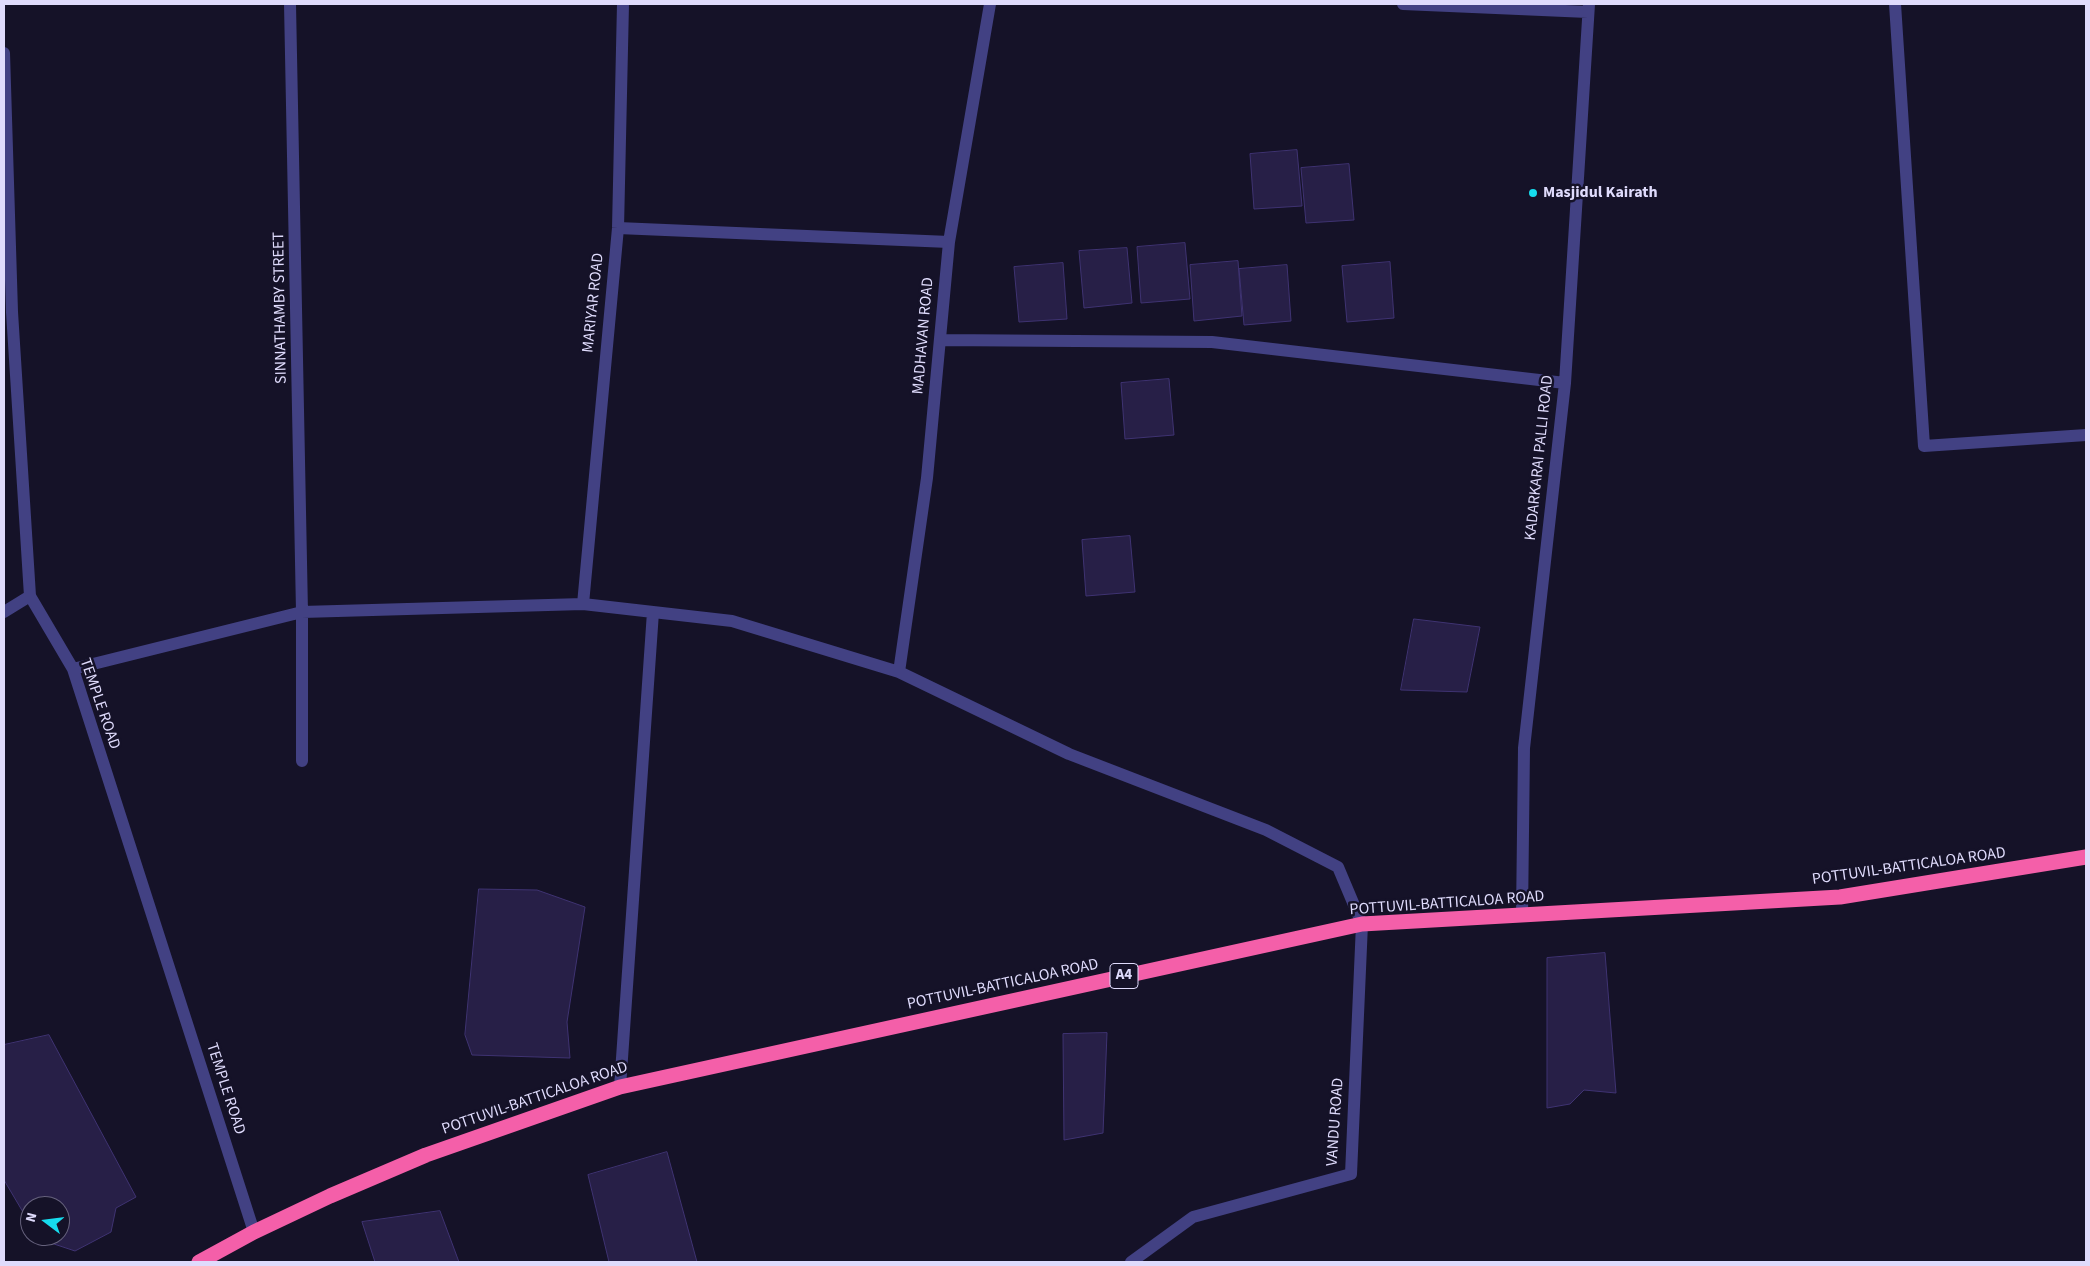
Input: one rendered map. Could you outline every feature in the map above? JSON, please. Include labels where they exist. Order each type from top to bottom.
[{"type":"highway","name":"POTTUVIL-BATTICALOA ROAD","points":[[199,1262],[254,1232],[426,1154],[620,1087],[1362,924],[1840,897],[2086,857]]},
{"type":"street","name":"SINNATHAMBY STREET","points":[[290,4],[302,612],[302,761]]},
{"type":"street","name":"MARIYAR ROAD","points":[[583,604],[618,228],[622,4]]},
{"type":"street","name":"MADHAVAN ROAD","points":[[899,672],[927,478],[949,242],[990,4]]},
{"type":"street","points":[[1403,4],[1588,8]]},
{"type":"street","points":[[1895,4],[1924,446],[2086,435]]},
{"type":"street","name":"KADARKARAI PALLI ROAD","points":[[1522,916],[1524,748],[1565,383],[1588,8]]},
{"type":"street","name":"TEMPLE ROAD","points":[[4,53],[12,312],[30,596],[73,669],[254,1232]]},
{"type":"street","points":[[618,228],[949,242]]},
{"type":"street","points":[[940,340],[1212,342],[1565,383]]},
{"type":"street","points":[[4,612],[30,596]]},
{"type":"street","points":[[73,669],[302,612],[583,604],[732,620],[899,672],[1069,754],[1266,830],[1338,867],[1362,924]]},
{"type":"street","points":[[620,1087],[653,612]]},
{"type":"street","name":"VANDU ROAD","points":[[1132,1262],[1193,1217],[1351,1174],[1362,924]]},
{"type":"building","points":[[1297,150],[1302,206],[1254,209],[1250,154]]},
{"type":"building","points":[[1349,164],[1354,220],[1306,223],[1301,168]]},
{"type":"building","points":[[1185,243],[1190,299],[1141,303],[1137,247]]},
{"type":"building","points":[[1127,248],[1132,303],[1084,308],[1079,251]]},
{"type":"building","points":[[1238,261],[1242,316],[1194,321],[1190,265]]},
{"type":"building","points":[[1390,262],[1394,318],[1347,322],[1342,266]]},
{"type":"building","points":[[1063,263],[1067,319],[1019,322],[1014,267]]},
{"type":"building","points":[[1287,265],[1291,321],[1244,325],[1239,269]]},
{"type":"building","points":[[1169,379],[1174,435],[1125,439],[1121,383]]},
{"type":"building","points":[[1130,536],[1135,592],[1086,596],[1082,540]]},
{"type":"building","points":[[1414,619],[1480,627],[1467,692],[1401,690]]},
{"type":"building","points":[[479,889],[537,890],[585,907],[567,1022],[570,1058],[472,1055],[465,1035]]},
{"type":"building","points":[[1605,953],[1616,1093],[1584,1090],[1570,1104],[1547,1108],[1547,958]]},
{"type":"building","points":[[1107,1033],[1103,1133],[1064,1140],[1063,1034]]},
{"type":"building","points":[[49,1035],[136,1197],[116,1208],[111,1232],[75,1251],[60,1246],[70,1246],[70,1196],[20,1196],[20,1207],[4,1180],[4,1045]]},
{"type":"building","points":[[667,1152],[697,1262],[609,1262],[588,1175]]},
{"type":"building","points":[[440,1211],[459,1262],[375,1262],[362,1222]]},
{"type":"place","name":"Masjidul Kairath","points":[[1533,193]]}]
